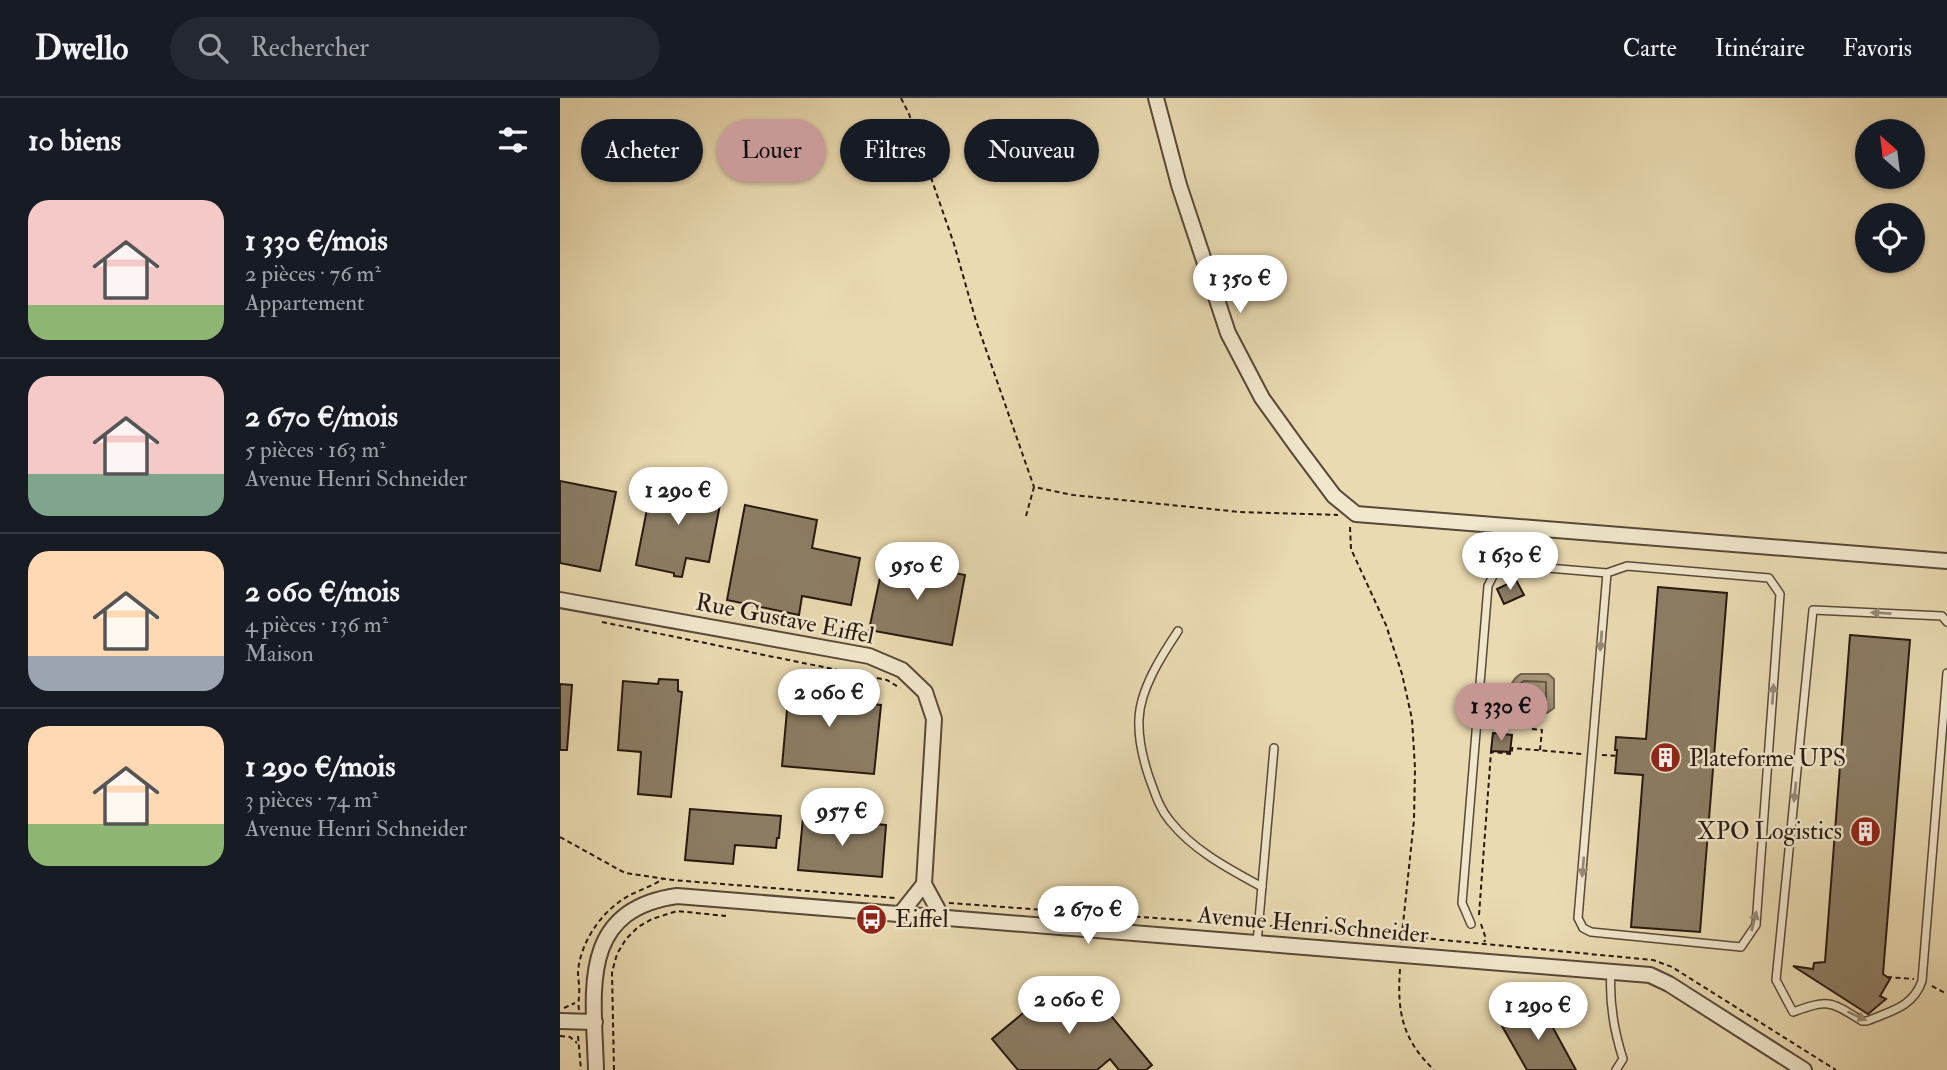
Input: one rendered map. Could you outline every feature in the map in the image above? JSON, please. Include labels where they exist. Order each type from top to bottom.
[{"type":"street","points":[[1156,98],[1179,185],[1228,333],[1262,398],[1334,496],[1353,515],[1947,561]]},
{"type":"street","name":"Rue Gustave Eiffel","points":[[560,600],[869,656],[902,670],[925,692],[934,719],[924,884]]},
{"type":"street","points":[[901,913],[924,884],[942,917]]},
{"type":"street","name":"Avenue Henri Schneider","points":[[596,1070],[594,978],[604,943],[614,925],[635,908],[660,898],[677,896],[1650,975],[1669,984],[1804,1070]]},
{"type":"street","points":[[560,1021],[595,1023]]},
{"type":"lane","points":[[1471,924],[1461,903],[1488,586],[1495,572],[1512,565],[1607,573],[1627,566],[1769,578],[1780,594],[1756,925],[1741,947],[1591,932],[1583,928],[1578,918],[1607,573]]},
{"type":"lane","points":[[1947,622],[1942,616],[1813,610],[1776,979],[1793,1012],[1815,1004],[1832,1004],[1862,1021],[1867,1021],[1909,1003],[1920,988],[1947,673]]},
{"type":"lane","points":[[1178,631],[1158,660],[1146,689],[1139,718],[1142,753],[1157,802],[1187,839],[1218,863],[1262,887]]},
{"type":"lane","points":[[1256,943],[1274,748]]},
{"type":"lane","points":[[1611,972],[1612,1005],[1623,1059],[1616,1070]]},
{"type":"path","points":[[901,98],[954,244],[976,321],[1034,487],[1026,516]]},
{"type":"path","points":[[1034,487],[1073,495],[1240,512],[1353,515],[1351,549],[1386,625],[1402,674],[1412,719],[1414,820],[1401,936],[1398,993],[1406,1032],[1414,1048],[1434,1070]]},
{"type":"path","points":[[600,621],[887,680],[902,689]]},
{"type":"path","points":[[1532,729],[1542,730],[1540,750]]},
{"type":"path","points":[[1484,944],[1486,939],[1479,916],[1491,752],[1512,754],[1512,748],[1618,756]]},
{"type":"path","points":[[560,837],[625,873],[740,886],[912,898]]},
{"type":"path","points":[[614,1070],[612,972],[617,954],[626,939],[638,927],[652,919],[677,911],[725,916],[727,898]]},
{"type":"path","points":[[932,900],[1401,936]]},
{"type":"path","points":[[560,1010],[577,1002]]},
{"type":"path","points":[[560,1036],[570,1037],[578,1043]]},
{"type":"water","points":[[1521,674],[1548,674],[1554,679],[1554,708],[1547,713],[1515,713],[1510,707],[1511,688],[1514,680]]},
{"type":"building","points":[[653,479],[722,494],[709,562],[686,558],[682,577],[636,565]]},
{"type":"building","points":[[560,481],[616,492],[600,571],[560,563]]},
{"type":"building","points":[[745,505],[817,520],[812,548],[860,558],[851,605],[802,596],[799,615],[727,600]]},
{"type":"building","points":[[884,559],[965,575],[952,645],[869,630]]},
{"type":"building","points":[[1516,580],[1524,595],[1504,604],[1497,589]]},
{"type":"building","name":"Plateforme UPS","points":[[1658,587],[1727,593],[1700,932],[1631,927],[1643,775],[1615,773],[1616,737],[1646,739]]},
{"type":"building","name":"XPO Logistics","points":[[1850,635],[1910,640],[1883,974],[1890,979],[1880,996],[1886,999],[1868,1014],[1793,966],[1813,969],[1814,963],[1825,962]]},
{"type":"building","points":[[790,677],[851,689],[850,702],[881,705],[874,774],[782,766]]},
{"type":"building","points":[[659,679],[678,680],[678,691],[682,692],[671,797],[638,794],[641,752],[618,750],[623,681],[658,684]]},
{"type":"building","points":[[560,684],[572,685],[567,750],[560,750]]},
{"type":"building","points":[[1493,733],[1512,735],[1510,752],[1491,751]]},
{"type":"building","points":[[690,809],[781,816],[776,848],[735,845],[733,864],[685,860]]},
{"type":"building","points":[[803,818],[886,825],[882,877],[798,870]]},
{"type":"building","points":[[1082,981],[1152,1065],[1146,1070],[1119,1070],[1110,1059],[1097,1070],[1018,1070],[992,1039],[1058,984],[1067,994]]},
{"type":"building","points":[[1540,1004],[1576,1070],[1527,1070],[1502,1026]]},
{"type":"place","name":"Plateforme UPS","points":[[1666,758]]},
{"type":"place","name":"XPO Logistics","points":[[1865,831]]},
{"type":"place","name":"Eiffel","points":[[872,919]]}]
